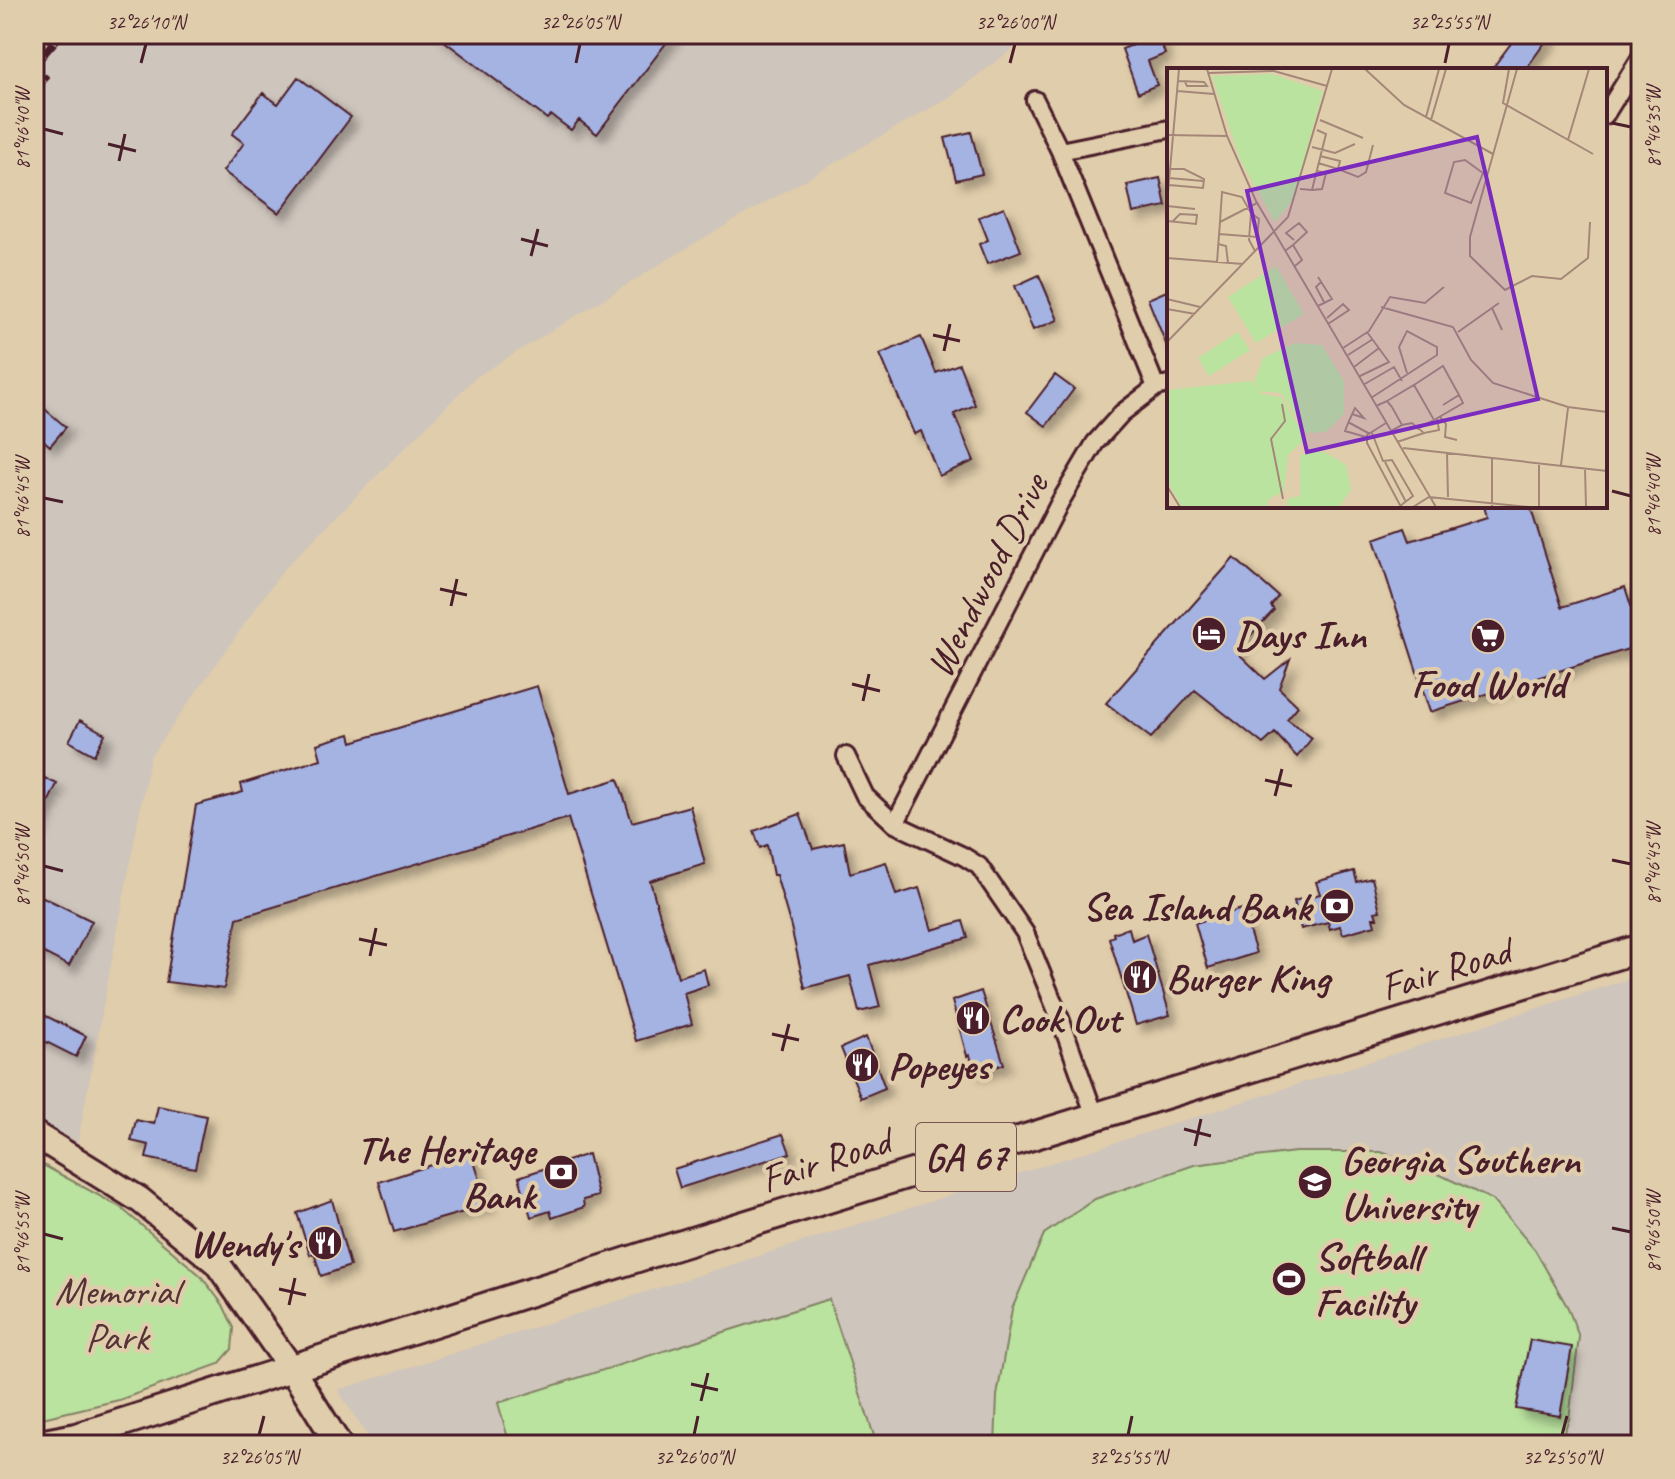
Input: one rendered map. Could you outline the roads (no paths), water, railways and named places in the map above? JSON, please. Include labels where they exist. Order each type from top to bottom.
[{"type":"main road","name":"Fair Road","points":[[34,1445],[76,1437],[1095,1116],[1641,948]]},
{"type":"street","points":[[1607,112],[1641,57]]},
{"type":"street","points":[[1035,100],[1162,386]]},
{"type":"street","points":[[1060,151],[1167,129]]},
{"type":"street","name":"Wendwood Drive","points":[[895,824],[1060,502],[1095,443],[1122,413],[1162,386]]},
{"type":"street","points":[[846,756],[865,796],[895,824],[979,866],[1025,933],[1095,1116]]},
{"type":"street","points":[[34,1134],[140,1200],[217,1263],[291,1368],[339,1445]]},
{"type":"railway","points":[[34,65],[61,34]]},
{"type":"railway","points":[[34,90],[45,78]]},
{"type":"place","name":"Days Inn","points":[[1209,634]]},
{"type":"place","name":"Food World","points":[[1488,636]]},
{"type":"place","name":"Sea Island Bank","points":[[1337,906]]},
{"type":"place","name":"Burger King","points":[[1140,977]]},
{"type":"place","name":"Cook Out","points":[[973,1018]]},
{"type":"place","name":"Popeyes","points":[[862,1065]]},
{"type":"place","name":"The Heritage Bank","points":[[561,1172]]},
{"type":"place","name":"Georgia Southern University","points":[[1315,1182]]},
{"type":"place","name":"Wendy's","points":[[325,1243]]},
{"type":"place","name":"Softball Facility","points":[[1289,1279]]},
{"type":"park label","name":"Memorial Park","points":[[117,1313]]}]
